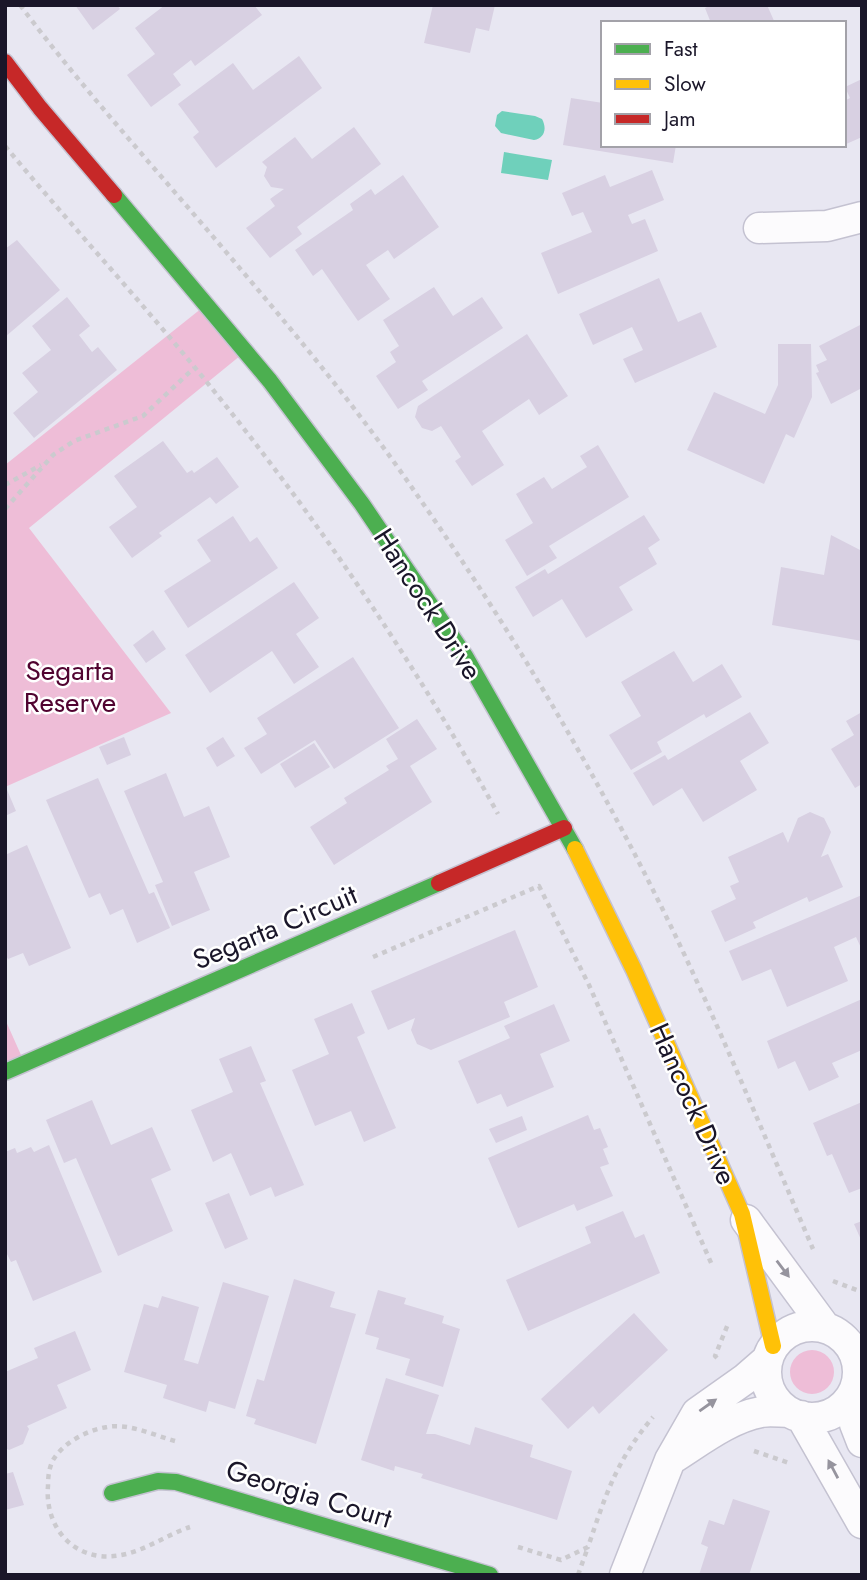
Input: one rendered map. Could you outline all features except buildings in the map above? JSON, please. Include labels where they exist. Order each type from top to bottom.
[{"type":"street","name":"Hancock Drive","points":[[5,62],[40,108],[246,351],[362,503],[465,656],[564,828],[634,970],[742,1214],[770,1352]]},
{"type":"street","points":[[759,228],[827,226],[862,217]]},
{"type":"street","name":"Segarta Circuit","points":[[5,1072],[564,828]]},
{"type":"street","name":"Hancock Drive","points":[[742,1214],[827,1328]]},
{"type":"street","points":[[625,1575],[670,1460],[697,1413],[745,1379],[784,1335],[797,1328],[810,1325],[862,1332]]},
{"type":"street","points":[[827,1328],[843,1337],[853,1349],[858,1364],[855,1424],[862,1441]]},
{"type":"street","points":[[770,1352],[766,1374],[769,1389],[777,1403],[795,1414],[862,1523]]},
{"type":"street","points":[[670,1460],[729,1423],[762,1411],[817,1418],[830,1415],[841,1409],[858,1385]]},
{"type":"street","name":"Georgia Court","points":[[112,1493],[158,1482],[176,1482],[490,1575]]},
{"type":"path","points":[[5,146],[194,368],[329,541],[423,682],[499,816],[487,821]]},
{"type":"path","points":[[5,485],[44,464],[74,441],[144,416],[194,368]]},
{"type":"path","points":[[5,509],[44,464]]},
{"type":"path","points":[[361,962],[539,886],[589,985],[713,1269]]},
{"type":"path","points":[[721,1366],[715,1356],[730,1320]]},
{"type":"path","points":[[749,1442],[753,1450],[794,1465]]},
{"type":"path","points":[[578,1575],[588,1547]]},
{"type":"green space","name":"Segarta Reserve","points":[[207,304],[246,351],[29,528],[171,713],[5,787],[5,465]]},
{"type":"green space","points":[[5,1019],[25,1064],[5,1072]]},
{"type":"green space","points":[[812,1350],[821,1351],[828,1356],[833,1363],[833,1381],[828,1388],[821,1393],[812,1394],[803,1393],[796,1388],[791,1381],[790,1372],[791,1363],[796,1356],[803,1351]]},
{"type":"shaded area","points":[[502,111],[542,119],[545,129],[543,135],[534,140],[501,133],[495,126],[497,115]]},
{"type":"shaded area","points":[[504,152],[552,160],[548,180],[501,173]]},
{"type":"traffic: fast","points":[[114,195],[270,381],[362,504],[465,656],[575,849]]},
{"type":"traffic: fast","points":[[5,1072],[439,883]]},
{"type":"traffic: fast","points":[[112,1493],[158,1481],[176,1482],[490,1575]]},
{"type":"traffic: slow","points":[[575,849],[634,970],[742,1214],[773,1346]]},
{"type":"traffic: jam","points":[[5,62],[114,195]]},
{"type":"traffic: jam","points":[[439,883],[564,828]]}]
